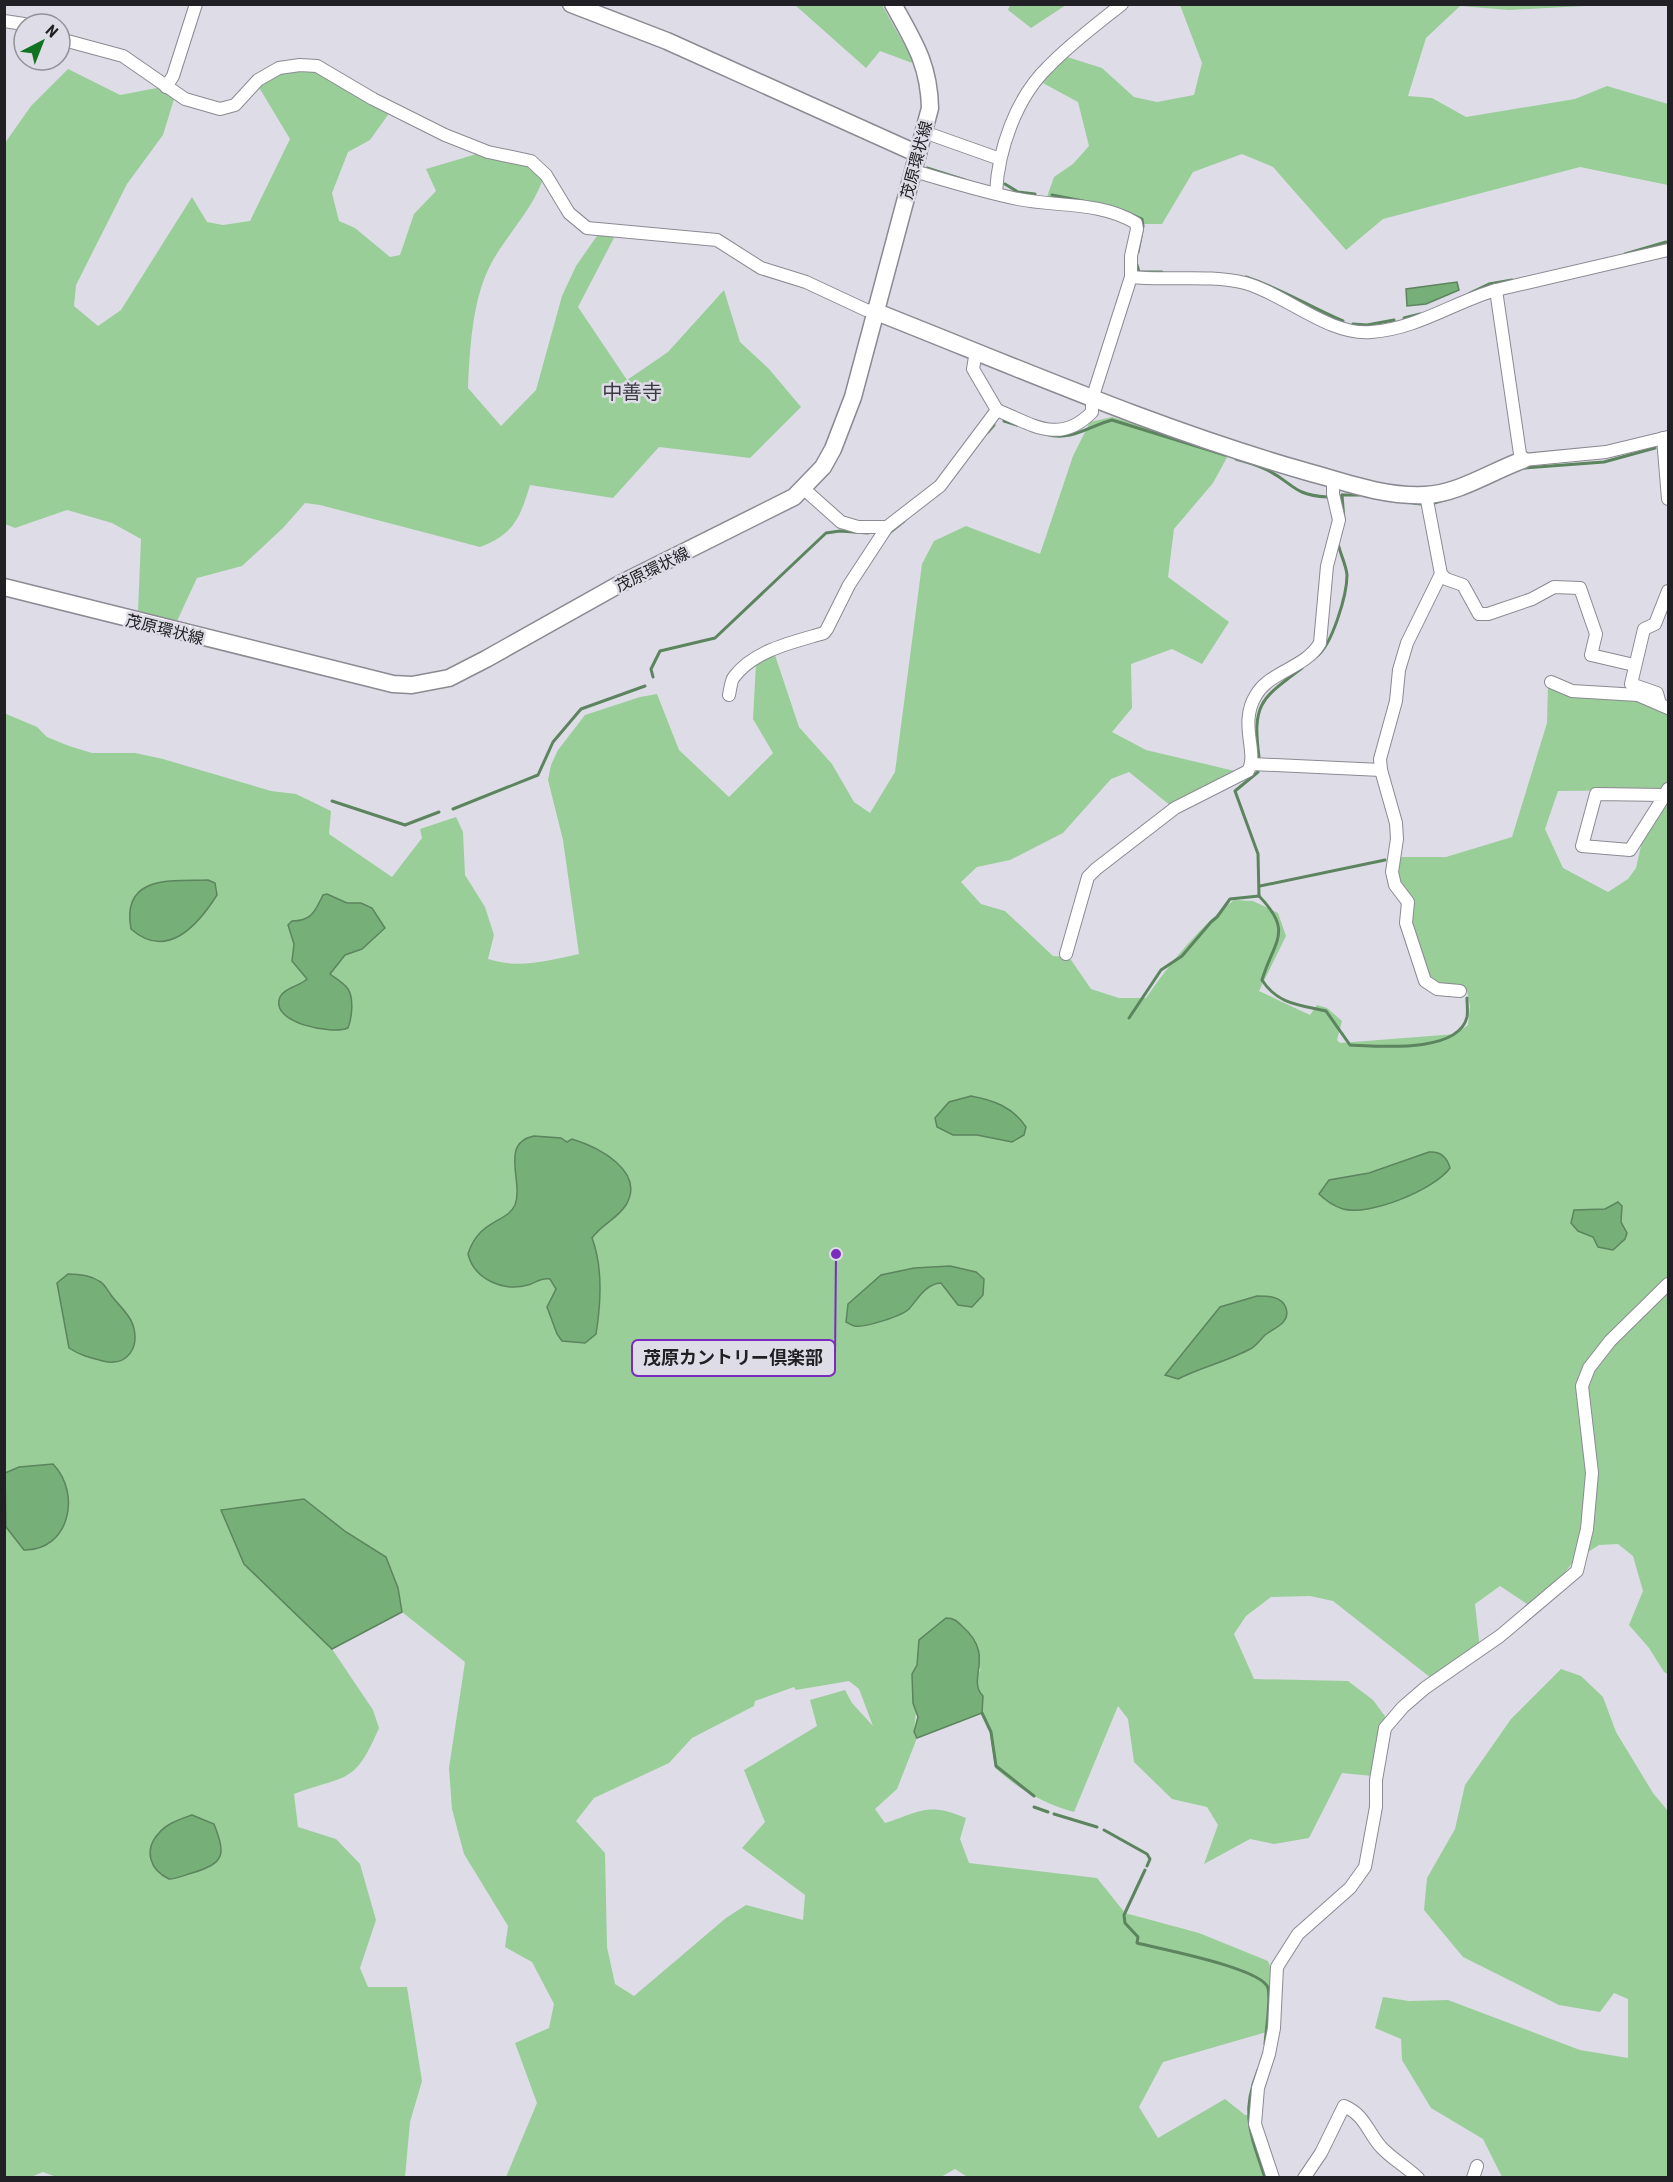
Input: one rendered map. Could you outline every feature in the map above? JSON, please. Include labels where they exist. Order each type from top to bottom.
[{"type":"main road","points":[[572,4],[667,41],[918,154]]},
{"type":"main road","name":"茂原環状線","points":[[4,587],[321,668],[393,684],[412,685],[449,678],[618,585],[794,497],[824,467],[834,449],[853,398],[874,311],[930,108],[929,81],[922,55],[893,4]]},
{"type":"main road","points":[[874,311],[1092,399],[1254,457],[1376,492],[1426,495],[1444,493],[1523,460]]},
{"type":"street","points":[[166,87],[172,76],[196,4]]},
{"type":"street","points":[[996,193],[1000,159],[1028,91],[1041,75],[1122,4]]},
{"type":"street","points":[[72,42],[123,56],[185,99],[220,109],[235,105],[258,80],[279,68],[300,65],[317,66],[445,135],[488,152],[531,161],[546,175],[569,213],[587,228],[717,240],[761,268],[806,282],[866,310],[874,311]]},
{"type":"street","points":[[924,132],[1000,159]]},
{"type":"street","points":[[914,171],[1019,199],[1067,203],[1107,212],[1136,223],[1137,229],[1131,256],[1131,277],[1092,399],[1092,412],[1071,429],[1040,427],[997,410],[973,369],[976,351]]},
{"type":"street","points":[[1131,277],[1244,283],[1332,324],[1354,332],[1370,333],[1420,321],[1479,294],[1668,250]]},
{"type":"street","points":[[1496,290],[1520,454],[1523,460],[1606,452],[1666,437],[1668,499]]},
{"type":"street","points":[[729,695],[734,677],[744,667],[785,644],[827,630],[849,585],[887,527],[940,486],[997,410]]},
{"type":"street","points":[[1066,954],[1088,877],[1175,808],[1229,782],[1248,771],[1252,764],[1247,720],[1249,708],[1257,693],[1265,684],[1313,653],[1320,643],[1327,566],[1339,520],[1333,495],[1333,479]]},
{"type":"street","points":[[804,489],[841,522],[858,527],[887,527]]},
{"type":"street","points":[[1426,495],[1441,573],[1446,579],[1463,585],[1479,614],[1488,614],[1532,599],[1554,586],[1580,588],[1596,634],[1591,655],[1634,665]]},
{"type":"street","points":[[1441,573],[1407,643],[1398,670],[1394,707],[1382,747],[1381,770],[1396,823],[1397,839],[1392,872],[1395,885],[1408,902],[1406,923],[1425,981],[1437,989],[1460,991]]},
{"type":"street","points":[[1664,706],[1657,693],[1631,684],[1644,629],[1655,624],[1668,591]]},
{"type":"street","points":[[1551,682],[1572,691],[1638,695],[1664,706]]},
{"type":"street","points":[[1252,764],[1381,770]]},
{"type":"street","points":[[1667,792],[1630,850],[1582,846],[1596,794],[1667,792]]},
{"type":"street","points":[[1273,2178],[1255,2124],[1258,2088],[1269,2054],[1274,2028],[1277,1967],[1298,1934],[1350,1888],[1365,1867],[1376,1806],[1376,1780],[1385,1728],[1403,1707],[1425,1688],[1500,1636],[1577,1571],[1587,1529],[1592,1473],[1582,1386],[1588,1368],[1610,1341],[1668,1284]]},
{"type":"street","points":[[1304,2178],[1321,2153],[1344,2106],[1355,2110],[1365,2120],[1382,2148],[1418,2178]]},
{"type":"shaded area","points":[[1010,4],[1066,5],[1031,28],[1008,10]]},
{"type":"shaded area","points":[[795,5],[882,5],[915,64],[880,51],[866,68]]},
{"type":"shaded area","points":[[1180,5],[1603,5],[1509,10],[1460,6],[1426,38],[1408,96],[1432,98],[1466,117],[1575,99],[1607,86],[1668,104],[1668,185],[1580,167],[1383,219],[1346,250],[1273,167],[1242,154],[1193,172],[1162,224],[1138,224],[1047,197],[1054,177],[1073,164],[1089,146],[1078,102],[1041,82],[1064,56],[1102,68],[1134,97],[1157,102],[1194,95],[1202,63]]},
{"type":"shaded area","points":[[317,69],[390,112],[370,140],[348,152],[332,193],[339,221],[355,228],[390,257],[400,255],[414,214],[436,191],[426,169],[480,153],[529,164],[544,176],[534,199],[498,251],[485,276],[473,324],[468,388],[501,426],[536,390],[562,296],[576,266],[599,233],[616,234],[578,307],[627,380],[668,352],[724,290],[740,342],[769,369],[801,407],[750,458],[659,447],[613,498],[530,485],[523,507],[514,523],[501,536],[480,547],[305,503],[283,528],[242,566],[197,578],[177,621],[138,611],[141,539],[112,523],[67,510],[15,528],[5,524],[5,143],[31,106],[65,72],[72,71],[120,95],[162,87],[174,99],[163,135],[127,184],[76,285],[74,306],[98,326],[121,310],[192,197],[207,222],[223,225],[250,221],[290,139],[257,84],[277,72]]},
{"type":"shaded area","points":[[1457,282],[1459,290],[1426,304],[1407,306],[1406,289]]},
{"type":"shaded area","points":[[1112,417],[1230,452],[1213,483],[1174,529],[1168,577],[1229,622],[1202,664],[1172,649],[1131,664],[1132,708],[1112,732],[1146,750],[1239,772],[1171,806],[1129,772],[1111,779],[1063,833],[1010,860],[977,867],[961,882],[981,904],[1005,911],[1053,956],[1069,957],[1091,989],[1119,998],[1146,998],[1186,946],[1221,910],[1234,900],[1253,901],[1278,913],[1286,936],[1259,991],[1310,1015],[1317,1005],[1327,1008],[1342,1021],[1337,1040],[1340,1043],[1456,1034],[1468,1025],[1470,1006],[1467,991],[1426,978],[1395,881],[1397,857],[1446,857],[1512,837],[1547,723],[1548,684],[1625,697],[1668,712],[1668,781],[1659,790],[1558,791],[1545,829],[1563,868],[1608,892],[1628,879],[1636,868],[1643,837],[1668,801],[1668,1674],[1664,1672],[1649,1648],[1629,1625],[1643,1591],[1633,1556],[1618,1544],[1599,1545],[1574,1561],[1562,1576],[1530,1606],[1500,1586],[1475,1604],[1480,1649],[1431,1678],[1333,1601],[1310,1596],[1271,1597],[1246,1616],[1234,1634],[1254,1679],[1348,1681],[1373,1700],[1387,1719],[1372,1776],[1342,1773],[1309,1838],[1274,1844],[1250,1839],[1204,1864],[1218,1825],[1207,1807],[1172,1799],[1134,1762],[1128,1719],[1118,1706],[1074,1812],[1032,1795],[995,1768],[989,1727],[982,1713],[983,1696],[977,1686],[981,1668],[916,1712],[914,1732],[917,1738],[897,1789],[875,1809],[885,1823],[925,1810],[934,1809],[953,1813],[966,1818],[960,1839],[969,1863],[1097,1878],[1125,1913],[1199,1933],[1268,1961],[1272,1972],[1270,2031],[1163,2062],[1139,2107],[1158,2138],[1225,2099],[1245,2115],[1250,2115],[1268,2177],[969,2178],[955,2169],[939,2178],[506,2177],[537,2103],[515,2043],[549,2028],[554,2004],[532,1962],[505,1947],[508,1926],[464,1854],[452,1809],[449,1768],[465,1662],[402,1612],[398,1588],[386,1557],[346,1532],[304,1499],[222,1510],[295,1611],[332,1649],[373,1710],[379,1728],[363,1760],[355,1769],[338,1780],[294,1794],[298,1827],[336,1839],[360,1864],[376,1920],[360,1968],[368,1987],[407,1987],[422,2081],[410,2122],[405,2177],[59,2178],[43,2172],[31,2177],[5,2177],[4,713],[37,727],[47,737],[92,753],[135,753],[271,791],[296,794],[331,811],[329,834],[392,877],[422,838],[420,829],[456,817],[463,832],[465,875],[485,907],[494,935],[488,959],[522,964],[579,954],[563,840],[548,780],[551,765],[558,750],[585,715],[640,697],[657,694],[679,750],[729,797],[773,753],[753,719],[756,663],[774,652],[799,727],[832,764],[854,802],[870,813],[895,772],[922,564],[934,541],[966,526],[1040,554],[1073,456],[1090,422]],"holes":[[[849,1681],[859,1689],[873,1726],[852,1703],[845,1690],[810,1700],[817,1726],[744,1770],[765,1822],[742,1848],[805,1895],[803,1920],[746,1905],[726,1918],[634,1996],[615,1984],[607,1947],[605,1853],[576,1821],[594,1798],[669,1763],[692,1738],[754,1706],[755,1701],[794,1687],[796,1690]]]},
{"type":"shaded area","points":[[208,880],[215,883],[217,895],[201,917],[180,935],[169,940],[157,941],[144,938],[131,929],[130,911],[134,899],[141,890],[165,882]]},
{"type":"shaded area","points":[[327,894],[347,903],[361,903],[372,908],[385,928],[362,949],[345,955],[330,974],[346,987],[351,997],[348,1028],[340,1030],[304,1025],[284,1014],[279,1006],[282,994],[307,979],[292,961],[294,944],[288,925],[292,921],[299,921],[312,914],[323,895]]},
{"type":"shaded area","points":[[971,1096],[995,1102],[1009,1109],[1026,1127],[1024,1135],[1012,1142],[977,1135],[953,1135],[937,1127],[935,1118],[949,1102]]},
{"type":"shaded area","points":[[534,1136],[561,1138],[567,1142],[572,1139],[594,1148],[616,1162],[625,1171],[630,1181],[630,1193],[626,1205],[592,1238],[598,1261],[599,1310],[596,1334],[585,1343],[562,1341],[557,1334],[547,1307],[556,1289],[550,1279],[518,1287],[500,1285],[483,1277],[471,1263],[468,1254],[479,1234],[511,1211],[515,1205],[517,1186],[515,1155],[518,1146],[524,1140]]},
{"type":"shaded area","points":[[1429,1152],[1442,1156],[1450,1168],[1430,1185],[1401,1199],[1369,1209],[1355,1210],[1336,1206],[1319,1194],[1329,1180],[1369,1173]]},
{"type":"shaded area","points":[[1618,1202],[1622,1206],[1621,1222],[1627,1233],[1625,1239],[1613,1250],[1598,1247],[1593,1237],[1578,1231],[1571,1223],[1574,1210],[1605,1209]]},
{"type":"shaded area","points":[[950,1266],[976,1272],[984,1279],[983,1295],[972,1307],[958,1305],[941,1283],[926,1289],[909,1309],[899,1315],[860,1326],[846,1322],[848,1304],[881,1275],[914,1268]]},
{"type":"shaded area","points":[[68,1274],[88,1276],[101,1282],[129,1317],[135,1333],[135,1341],[130,1354],[125,1358],[119,1361],[103,1361],[69,1348],[57,1283]]},
{"type":"shaded area","points":[[1257,1296],[1274,1298],[1284,1304],[1287,1313],[1281,1324],[1265,1335],[1254,1347],[1234,1357],[1178,1379],[1165,1375],[1220,1307]]},
{"type":"shaded area","points":[[53,1464],[62,1476],[67,1490],[66,1519],[61,1531],[52,1541],[39,1548],[24,1550],[6,1527],[5,1473],[19,1467]]},
{"type":"shaded area","points":[[304,1499],[346,1532],[386,1557],[398,1588],[402,1612],[332,1649],[244,1564],[221,1510]]},
{"type":"shaded area","points":[[946,1618],[959,1623],[973,1638],[978,1648],[977,1682],[983,1696],[982,1713],[917,1738],[914,1732],[918,1717],[913,1703],[912,1674],[917,1665],[919,1640]]},
{"type":"shaded area","points":[[1561,1669],[1581,1676],[1603,1697],[1616,1732],[1653,1793],[1668,1811],[1668,2177],[1502,2177],[1483,2139],[1431,2108],[1402,2060],[1401,2039],[1375,2028],[1383,1997],[1409,2001],[1448,2000],[1580,2050],[1628,2058],[1628,1999],[1614,1993],[1600,2012],[1559,2005],[1463,1957],[1424,1910],[1427,1878],[1455,1829],[1465,1785],[1511,1719]]},
{"type":"shaded area","points":[[192,1815],[214,1824],[220,1843],[220,1856],[217,1861],[203,1869],[169,1879],[153,1865],[151,1846],[154,1839],[166,1827]]},
{"type":"waterway","points":[[927,168],[965,180]]},
{"type":"waterway","points":[[1005,184],[1018,192],[1035,194]]},
{"type":"waterway","points":[[1052,195],[1083,201]]},
{"type":"waterway","points":[[1124,211],[1142,219],[1143,226],[1138,252]]},
{"type":"waterway","points":[[1625,254],[1666,242]]},
{"type":"waterway","points":[[1137,265],[1139,272],[1162,272]]},
{"type":"waterway","points":[[1246,277],[1343,321]]},
{"type":"waterway","points":[[1470,293],[1489,284],[1512,280]]},
{"type":"waterway","points":[[1404,318],[1420,314]]},
{"type":"waterway","points":[[1353,324],[1367,325],[1394,320]]},
{"type":"waterway","points":[[1046,434],[1072,435],[1112,420],[1225,455]]},
{"type":"waterway","points":[[1004,421],[1017,425]]},
{"type":"waterway","points":[[988,432],[994,425]]},
{"type":"waterway","points":[[1524,468],[1604,462],[1655,448]]},
{"type":"waterway","points":[[1236,459],[1263,468],[1307,494],[1327,497]]},
{"type":"waterway","points":[[1342,495],[1344,520]]},
{"type":"waterway","points":[[1342,495],[1359,495]]},
{"type":"waterway","points":[[1434,503],[1452,498]]},
{"type":"waterway","points":[[1413,503],[1421,504]]},
{"type":"waterway","points":[[888,534],[904,521]]},
{"type":"waterway","points":[[653,677],[651,669],[660,651],[715,638],[826,533],[840,531],[868,533]]},
{"type":"waterway","points":[[1317,656],[1323,650],[1333,631],[1344,595],[1347,575],[1338,543]]},
{"type":"waterway","points":[[1259,757],[1257,725],[1262,704],[1277,687],[1302,668]]},
{"type":"waterway","points":[[453,809],[538,775],[553,742],[581,709],[645,686]]},
{"type":"waterway","points":[[1258,772],[1235,791],[1258,854],[1259,896]]},
{"type":"waterway","points":[[332,801],[405,825],[439,812]]},
{"type":"waterway","points":[[1260,886],[1385,860]]},
{"type":"waterway","points":[[1129,1018],[1161,970],[1182,956],[1230,899],[1259,896],[1270,908],[1278,928],[1276,945],[1262,980],[1282,999],[1326,1011],[1350,1045],[1416,1045],[1449,1037],[1461,1029],[1467,1017],[1467,998]]},
{"type":"waterway","points":[[982,1713],[991,1732],[996,1766],[1034,1796]]},
{"type":"waterway","points":[[1034,1807],[1048,1812]]},
{"type":"waterway","points":[[1054,1814],[1097,1827]]},
{"type":"waterway","points":[[1104,1830],[1147,1854],[1150,1859],[1147,1866]]},
{"type":"waterway","points":[[1145,1870],[1124,1915],[1125,1923],[1138,1937],[1137,1943],[1230,1967],[1262,1981],[1268,1988],[1269,1994],[1265,2044]]},
{"type":"waterway","points":[[1258,2070],[1250,2099],[1249,2124],[1265,2178]]},
{"type":"place","name":"茂原カントリー倶楽部","points":[[836,1254]]},
{"type":"district","name":"中善寺","points":[[632,392]]}]
